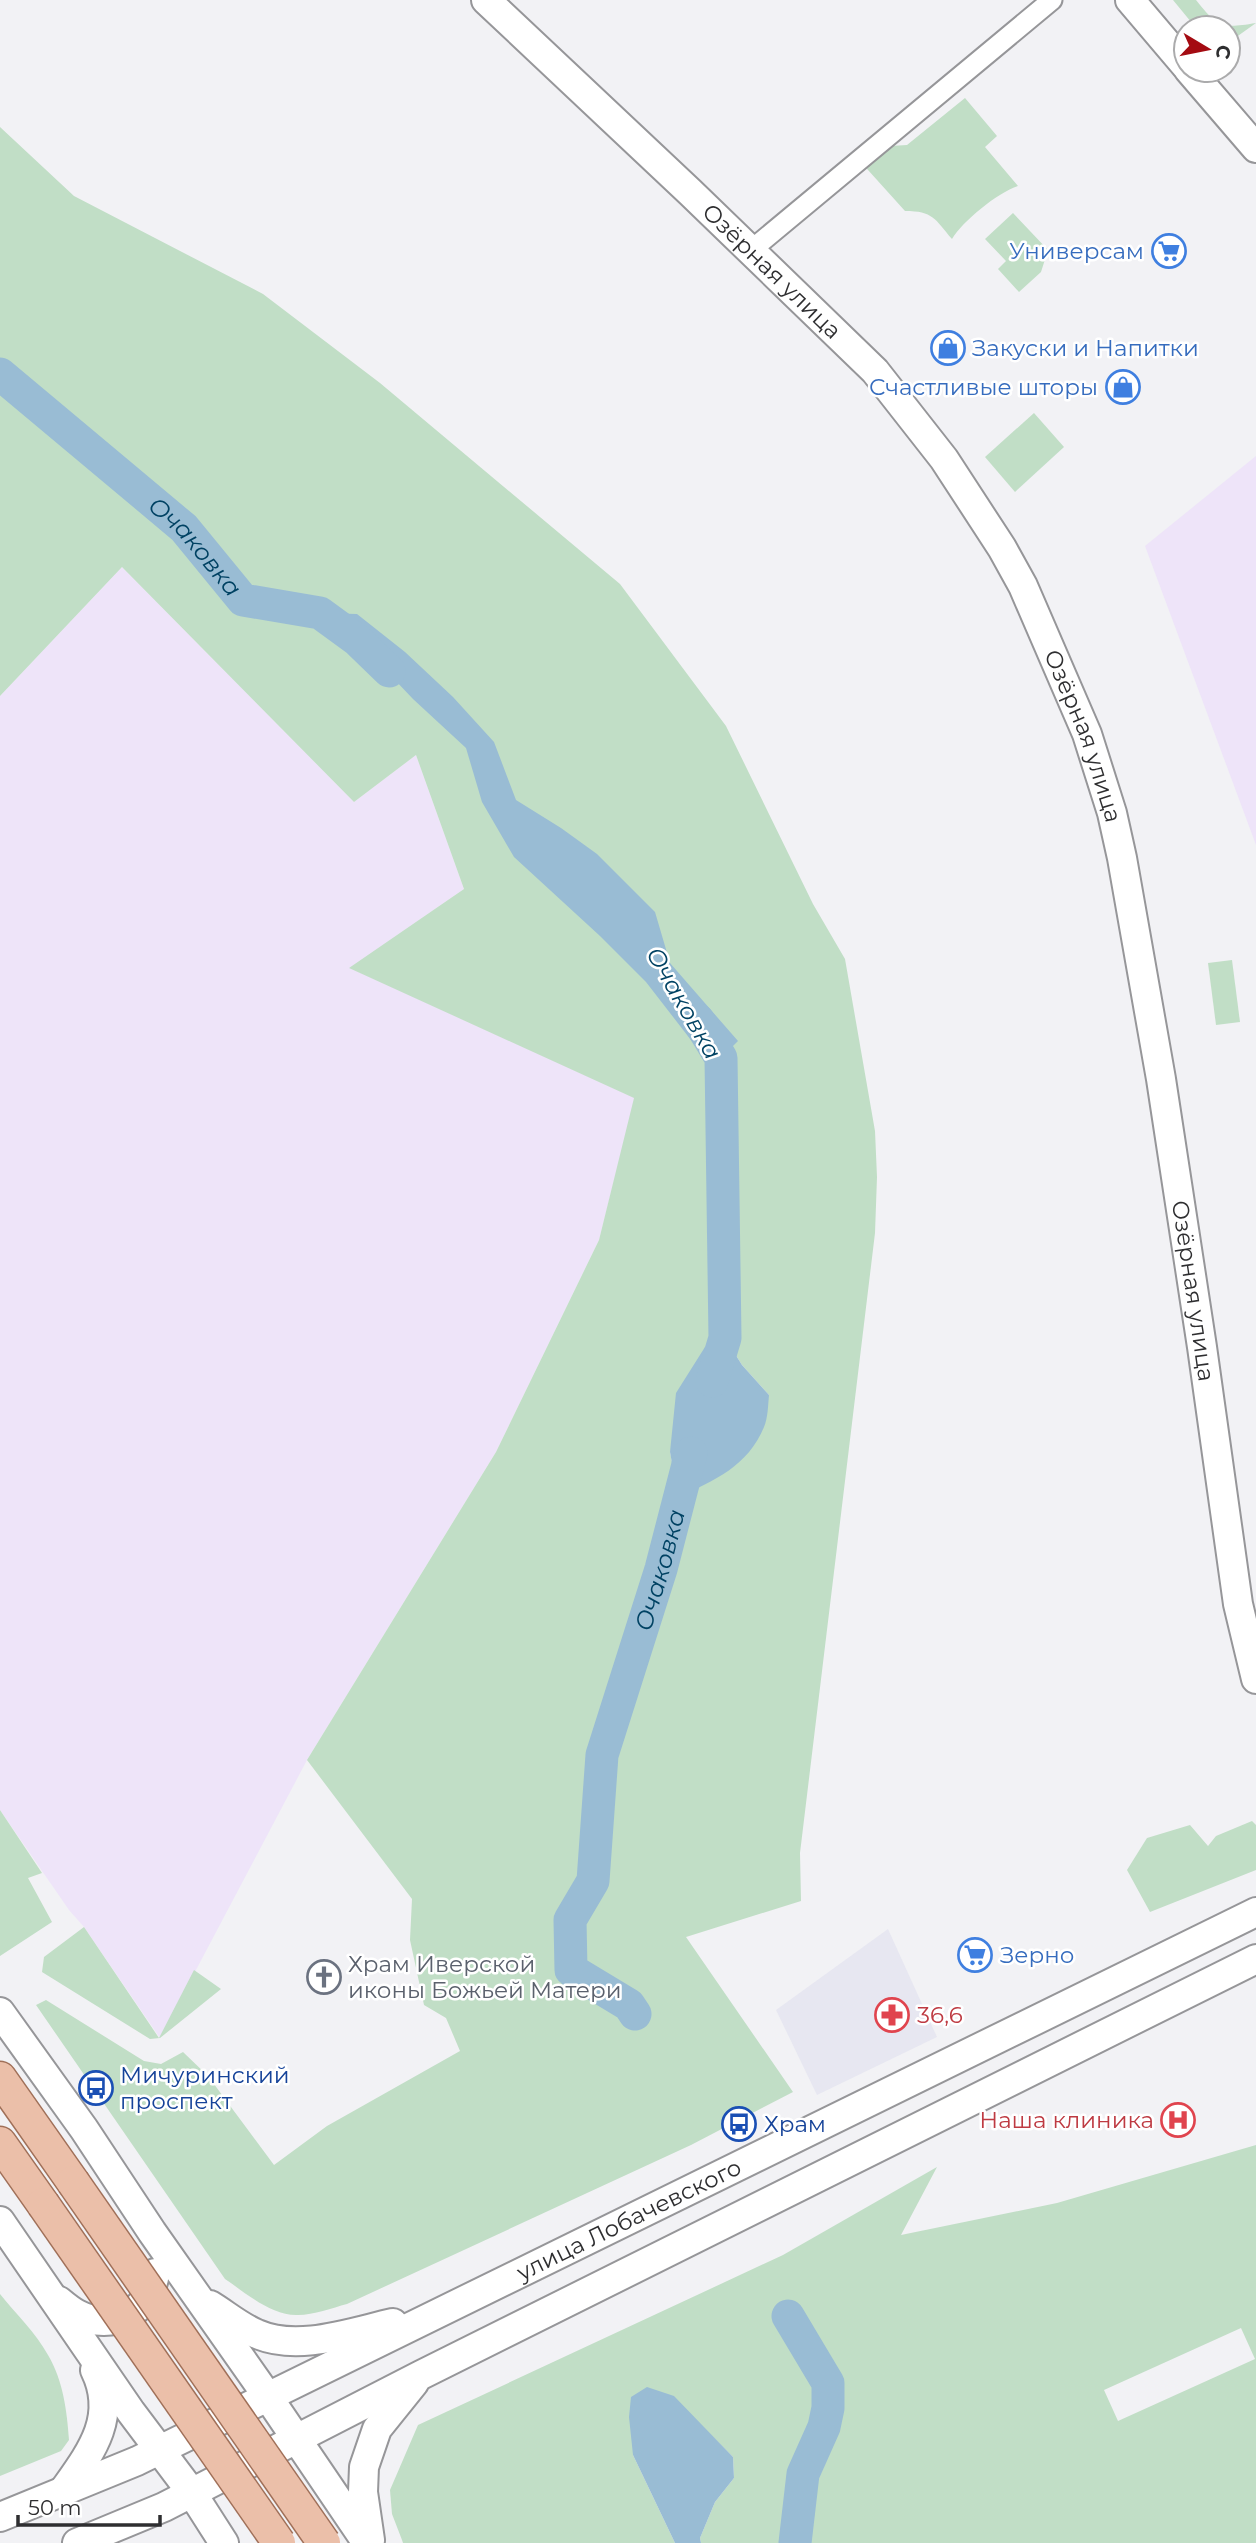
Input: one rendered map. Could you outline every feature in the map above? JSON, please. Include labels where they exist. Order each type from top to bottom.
[{"type":"main road","name":"Озёрная улица","points":[[486,0],[750,251],[900,399],[944,459],[1002,548],[1023,586],[1087,734],[1112,813],[1133,916],[1199,1323],[1238,1604],[1256,1679]]},
{"type":"main road","points":[[1130,0],[1172,50]]},
{"type":"main road","points":[[1201,84],[1256,148]]},
{"type":"main road","name":"улица Лобачевского","points":[[0,2517],[160,2449],[268,2397],[1256,1912]]},
{"type":"main road","name":"улица Лобачевского","points":[[77,2543],[164,2507],[421,2375],[1256,1959]]},
{"type":"main road","points":[[0,2012],[84,2129],[152,2232],[369,2543]]},
{"type":"main road","points":[[0,2078],[324,2543]]},
{"type":"main road","points":[[0,2143],[279,2543]]},
{"type":"main road","points":[[0,2221],[192,2493],[224,2543]]},
{"type":"main road","points":[[53,2298],[78,2315],[95,2320],[122,2318],[134,2312],[144,2303],[155,2277],[156,2257],[152,2232]]},
{"type":"main road","points":[[198,2297],[257,2334],[301,2341],[433,2314]]},
{"type":"main road","points":[[64,2490],[87,2457],[102,2425],[104,2411],[103,2391],[79,2336]]},
{"type":"main road","points":[[369,2543],[363,2492],[364,2467],[377,2429],[421,2375]]},
{"type":"street","points":[[750,251],[1052,0]]},
{"type":"shaded area","points":[[1256,456],[1256,845],[1145,546]]},
{"type":"shaded area","points":[[122,567],[354,802],[416,755],[464,889],[350,968],[635,1098],[599,1240],[496,1452],[307,1760],[160,2038],[0,1810],[0,696]]},
{"type":"shaded area","points":[[888,1929],[937,2037],[817,2095],[776,2010]]},
{"type":"green space","points":[[1173,0],[1196,0],[1208,14],[1184,14]]},
{"type":"green space","points":[[1256,23],[1242,33],[1242,25]]},
{"type":"green space","points":[[965,98],[997,136],[985,147],[1018,186],[981,208],[952,239],[928,215],[905,211],[859,160],[874,147],[907,145]]},
{"type":"green space","points":[[0,127],[74,196],[263,294],[380,383],[620,584],[726,726],[813,904],[845,959],[875,1131],[875,1233],[800,1853],[801,1901],[686,1937],[793,2092],[691,2145],[347,2304],[310,2314],[278,2312],[259,2303],[225,2279],[36,2005],[46,2000],[144,2061],[161,2064],[183,2052],[208,2076],[274,2165],[327,2126],[460,2051],[446,2018],[424,2005],[410,1940],[412,1899],[307,1760],[496,1452],[599,1240],[634,1098],[349,968],[464,889],[416,755],[354,802],[122,567],[0,696]],"holes":[[[725,1338],[742,1365],[769,1395],[679,1497],[670,1452]]]},
{"type":"green space","points":[[1013,213],[1048,250],[1041,272],[1019,292],[998,269],[1006,261],[985,239]]},
{"type":"green space","points":[[1034,413],[1064,447],[1015,492],[985,457]]},
{"type":"green space","points":[[1232,960],[1240,1022],[1216,1025],[1208,963]]},
{"type":"green space","points":[[0,1810],[42,1873],[28,1878],[52,1922],[0,1956]]},
{"type":"green space","points":[[1252,1821],[1256,1825],[1256,1870],[1150,1912],[1127,1870],[1147,1838],[1190,1825],[1208,1846],[1216,1836]]},
{"type":"green space","points":[[84,1927],[159,2038],[194,1970],[221,1989],[160,2038],[150,2039],[42,1972],[44,1957]]},
{"type":"green space","points":[[1256,2145],[1256,2543],[701,2543],[700,2538],[715,2502],[734,2478],[733,2457],[704,2428],[633,2455],[675,2543],[403,2543],[392,2514],[390,2490],[418,2425],[783,2255],[937,2167],[901,2235],[1057,2203]],"holes":[[[1241,2328],[1255,2359],[1118,2421],[1104,2390]]]},
{"type":"green space","points":[[0,2294],[38,2339],[53,2365],[63,2396],[69,2440],[61,2451],[0,2476]]},
{"type":"water","points":[[320,613],[357,614],[405,652],[453,697],[494,742],[516,800],[597,854],[655,912],[670,963],[738,1041],[721,1058],[701,1053],[646,982],[514,857],[482,802],[466,748],[413,699],[355,638]]},
{"type":"water","points":[[725,1338],[742,1365],[769,1395],[765,1423],[757,1441],[739,1462],[717,1478],[678,1497],[670,1452],[676,1393],[705,1347]]},
{"type":"water","points":[[647,2387],[674,2396],[733,2457],[734,2478],[715,2502],[700,2538],[701,2543],[675,2543],[633,2455],[629,2417],[631,2397]]},
{"type":"waterway","name":"Очаковка","points":[[0,374],[184,528],[243,600],[320,613],[357,640],[389,671]]},
{"type":"waterway","name":"Очаковка","points":[[698,1020],[721,1058],[725,1338],[712,1381]]},
{"type":"waterway","name":"Очаковка","points":[[635,2014],[629,2005],[571,1970],[570,1920],[593,1881],[602,1755],[661,1569],[691,1453]]},
{"type":"waterway","name":"Очаковка","points":[[788,2316],[828,2383],[828,2408],[824,2427],[803,2474],[795,2543]]},
{"type":"place","name":"Универсам","points":[[1169,251]]},
{"type":"place","name":"Закуски и Напитки","points":[[948,348]]},
{"type":"place","name":"Счастливые шторы","points":[[1123,387]]},
{"type":"place","name":"Зерно","points":[[975,1955]]},
{"type":"place","name":"Храм Иверской иконы Божьей Матери","points":[[324,1977]]},
{"type":"place","name":"36,6","points":[[892,2015]]},
{"type":"place","name":"Мичуринский проспект","points":[[96,2088]]},
{"type":"place","name":"Наша клиника","points":[[1178,2120]]},
{"type":"place","name":"Храм","points":[[739,2124]]}]
